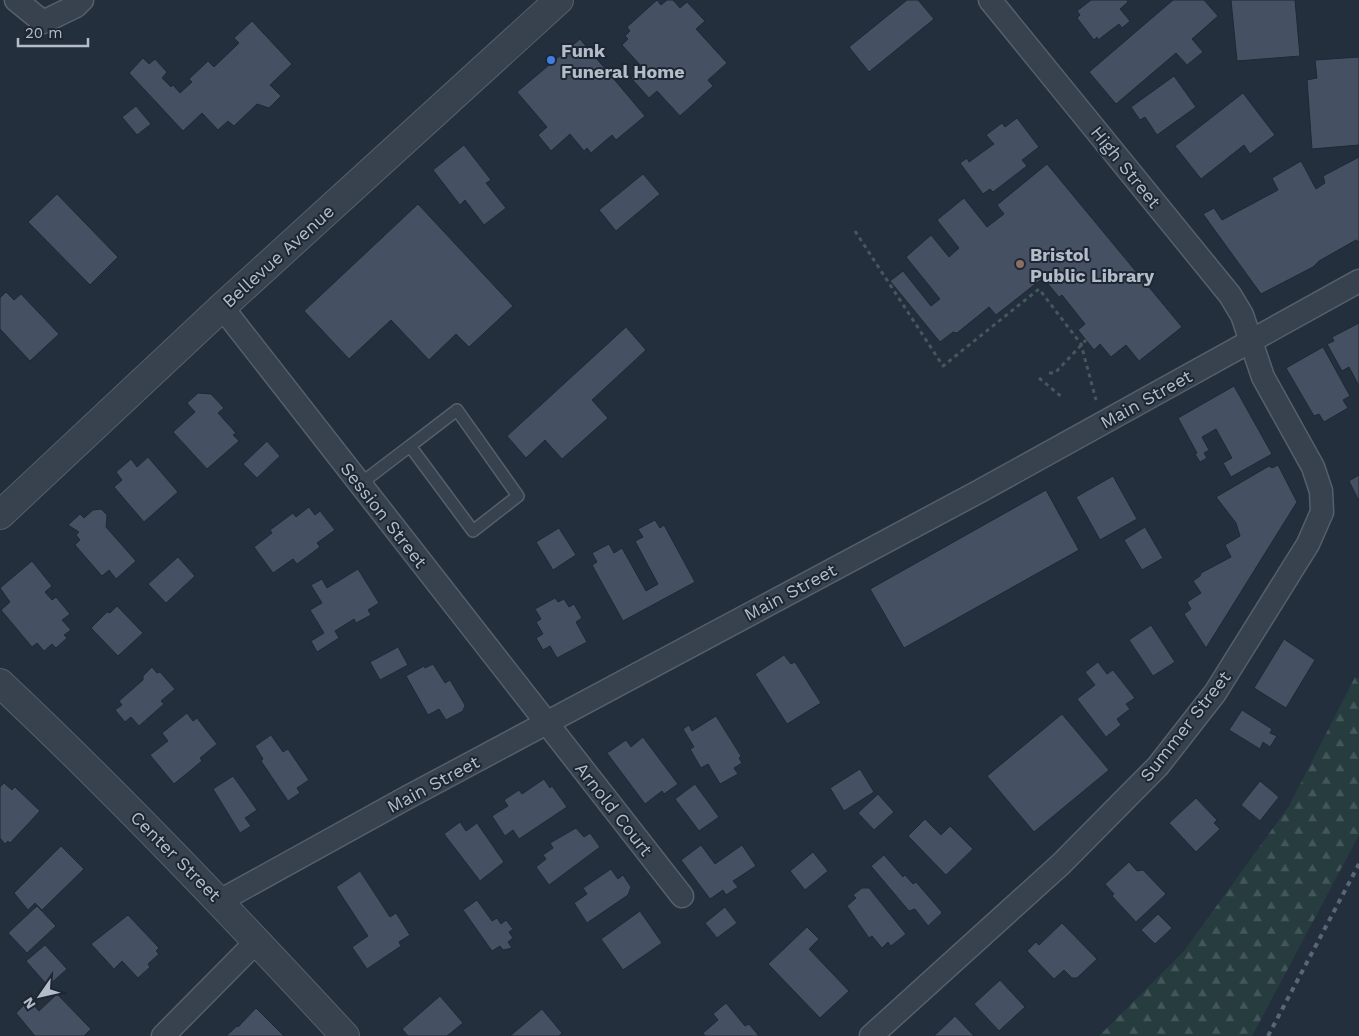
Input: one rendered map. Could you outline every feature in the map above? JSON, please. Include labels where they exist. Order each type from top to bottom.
[{"type":"street","points":[[16,0],[43,22],[76,6],[82,0]]},
{"type":"street","name":"Bellevue Avenue","points":[[0,515],[222,307],[559,0]]},
{"type":"street","name":"High Street","points":[[990,0],[1219,281],[1242,315],[1251,342]]},
{"type":"street","name":"Main Street","points":[[220,901],[546,723],[980,491],[1359,281]]},
{"type":"street","name":"Session Street","points":[[222,307],[546,723]]},
{"type":"street","name":"Summer Street","points":[[871,1036],[1061,864],[1158,766],[1215,693],[1308,544],[1322,512],[1321,491],[1313,467],[1263,376],[1251,342]]},
{"type":"street","name":"Center Street","points":[[0,683],[74,752],[220,901],[345,1036]]},
{"type":"street","name":"Arnold Court","points":[[546,723],[682,896]]},
{"type":"street","points":[[163,1036],[257,941]]},
{"type":"lane","points":[[360,484],[457,410],[518,496],[473,531],[410,446]]},
{"type":"path","points":[[855,231],[944,366],[1039,289],[1081,344],[1097,406]]},
{"type":"path","points":[[1049,373],[1055,373],[1086,340]]},
{"type":"path","points":[[1039,378],[1063,398]]},
{"type":"green space","points":[[1355,677],[1359,679],[1359,835],[1252,1036],[1099,1036],[1184,951],[1289,806]]},
{"type":"building","points":[[657,0],[661,5],[667,0],[673,0],[680,8],[687,2],[705,21],[696,29],[727,63],[708,80],[713,86],[680,116],[657,91],[649,98],[631,78],[642,67],[622,45],[628,39],[625,36],[630,31],[627,27]]},
{"type":"building","points":[[907,0],[918,0],[934,19],[869,72],[849,47]]},
{"type":"building","points":[[1091,0],[1127,0],[1128,2],[1120,9],[1130,21],[1122,28],[1119,24],[1098,40],[1097,37],[1094,40],[1077,18],[1080,15],[1077,11]]},
{"type":"building","points":[[1173,0],[1204,0],[1218,16],[1192,39],[1203,52],[1187,65],[1176,53],[1116,104],[1089,72]]},
{"type":"building","points":[[1231,0],[1295,0],[1300,56],[1237,61]]},
{"type":"building","points":[[252,21],[292,64],[270,85],[281,96],[269,108],[257,104],[234,126],[228,121],[218,130],[202,113],[183,131],[129,73],[143,58],[149,64],[155,59],[167,72],[162,78],[171,87],[173,85],[180,93],[192,82],[189,79],[208,61],[214,67],[239,43],[234,38]]},
{"type":"building","points":[[580,39],[645,116],[616,140],[612,135],[591,153],[587,148],[584,151],[570,134],[551,151],[538,135],[547,127],[517,92]]},
{"type":"building","points":[[1359,57],[1359,145],[1312,149],[1307,80],[1317,78],[1315,60]]},
{"type":"building","points":[[1174,76],[1196,107],[1157,135],[1145,117],[1140,120],[1131,107]]},
{"type":"building","points":[[1243,93],[1275,135],[1250,154],[1244,145],[1201,179],[1175,146]]},
{"type":"building","points":[[136,106],[151,124],[137,135],[122,117]]},
{"type":"building","points":[[1017,118],[1039,147],[1022,160],[1027,166],[993,192],[990,189],[983,194],[960,163],[967,158],[969,162],[994,144],[986,135],[1002,123],[1005,127]]},
{"type":"building","points":[[464,145],[491,180],[486,183],[506,208],[484,225],[465,200],[460,205],[433,170]]},
{"type":"building","points":[[1359,157],[1359,242],[1356,240],[1319,261],[1313,267],[1261,294],[1203,214],[1214,208],[1222,220],[1278,190],[1272,178],[1301,161],[1316,189],[1325,183],[1323,176]]},
{"type":"building","name":"Bristol Public Library","points":[[1047,164],[1182,327],[1139,361],[1126,345],[1111,357],[1100,344],[1094,350],[1078,330],[1085,324],[1062,295],[1059,297],[1043,278],[996,315],[989,307],[957,333],[953,332],[940,342],[890,281],[903,271],[931,306],[940,299],[906,257],[931,235],[949,257],[959,248],[937,220],[964,198],[987,227],[1004,214],[997,205]]},
{"type":"building","points":[[643,174],[660,194],[616,231],[599,210]]},
{"type":"building","points":[[57,194],[118,257],[90,285],[28,222]]},
{"type":"building","points":[[418,204],[513,306],[469,347],[456,334],[429,360],[391,320],[349,359],[304,311]]},
{"type":"building","points":[[6,292],[14,300],[21,294],[59,334],[30,361],[0,329],[0,298]]},
{"type":"building","points":[[1359,323],[1359,386],[1349,367],[1342,371],[1327,344],[1334,341],[1332,337]]},
{"type":"building","points":[[626,327],[646,350],[592,400],[608,418],[562,459],[545,440],[526,458],[507,436]]},
{"type":"building","points":[[1323,347],[1350,396],[1343,400],[1348,408],[1324,422],[1319,414],[1314,416],[1286,368]]},
{"type":"building","points":[[1234,386],[1272,454],[1231,477],[1223,463],[1232,458],[1216,429],[1202,437],[1209,450],[1204,453],[1207,458],[1200,462],[1178,418]]},
{"type":"building","points":[[198,393],[211,394],[224,408],[218,413],[236,433],[233,435],[239,441],[207,469],[173,432],[195,412],[187,403]]},
{"type":"building","points":[[267,441],[280,456],[257,478],[243,464]]},
{"type":"building","points":[[148,457],[178,492],[144,522],[114,487],[122,480],[116,472],[131,459],[137,467]]},
{"type":"building","points":[[1278,465],[1297,502],[1206,648],[1184,614],[1191,609],[1187,602],[1201,593],[1193,581],[1201,573],[1231,557],[1225,545],[1240,536],[1236,523],[1216,497],[1269,466],[1272,468]]},
{"type":"building","points":[[1359,475],[1359,501],[1349,481]]},
{"type":"building","points":[[1113,476],[1137,519],[1100,540],[1076,497]]},
{"type":"building","points":[[1046,490],[1079,550],[904,648],[870,589]]},
{"type":"building","points":[[309,507],[315,515],[320,511],[335,530],[317,543],[320,547],[297,564],[293,559],[273,573],[254,547],[272,533],[270,530],[293,513],[296,517]]},
{"type":"building","points":[[101,509],[107,515],[106,527],[136,561],[116,579],[109,570],[102,576],[75,545],[80,540],[76,535],[79,532],[68,525],[80,514],[84,518],[93,510]]},
{"type":"building","points":[[655,520],[660,528],[664,525],[695,582],[623,621],[592,565],[597,562],[592,553],[609,544],[614,553],[622,548],[646,591],[658,584],[635,541],[643,537],[638,529]]},
{"type":"building","points":[[1145,527],[1163,558],[1142,570],[1124,540]]},
{"type":"building","points":[[559,528],[576,555],[553,570],[536,542]]},
{"type":"building","points":[[178,557],[195,576],[166,603],[148,584]]},
{"type":"building","points":[[32,561],[52,586],[45,592],[52,600],[56,597],[70,614],[62,620],[71,630],[64,635],[67,638],[56,648],[52,644],[44,651],[37,643],[32,647],[1,610],[10,602],[0,588]]},
{"type":"building","points":[[358,569],[379,603],[368,610],[371,615],[356,623],[354,619],[335,631],[339,638],[317,652],[311,641],[324,633],[310,610],[322,603],[311,585],[322,579],[327,588]]},
{"type":"building","points":[[555,598],[558,602],[564,599],[569,607],[574,604],[582,618],[576,622],[587,642],[557,658],[550,646],[543,650],[536,638],[543,634],[536,622],[541,619],[535,609]]},
{"type":"building","points":[[117,606],[143,633],[118,656],[91,628],[107,612],[110,613]]},
{"type":"building","points":[[1151,625],[1175,662],[1153,676],[1129,640]]},
{"type":"building","points":[[1284,639],[1315,660],[1286,708],[1254,688]]},
{"type":"building","points":[[398,647],[408,665],[380,680],[370,662]]},
{"type":"building","points":[[784,655],[791,664],[795,662],[821,703],[787,724],[755,674]]},
{"type":"building","points":[[1098,662],[1107,674],[1113,670],[1135,698],[1126,704],[1130,709],[1117,719],[1121,725],[1106,737],[1077,699],[1095,685],[1085,672]]},
{"type":"building","points":[[433,664],[445,683],[450,680],[465,705],[463,711],[446,720],[439,709],[428,715],[406,676],[424,666],[425,668]]},
{"type":"building","points":[[152,667],[157,673],[160,672],[175,689],[161,701],[164,704],[139,726],[131,717],[125,722],[115,710],[122,705],[119,701],[143,680],[143,676]]},
{"type":"building","points":[[1242,710],[1272,729],[1270,733],[1277,736],[1270,747],[1263,742],[1260,749],[1229,730]]},
{"type":"building","points":[[187,713],[193,721],[197,718],[217,744],[200,758],[202,761],[174,784],[150,755],[168,741],[162,733]]},
{"type":"building","points":[[1062,714],[1109,770],[1034,832],[987,776]]},
{"type":"building","points":[[716,716],[741,756],[739,758],[742,763],[734,768],[738,774],[720,784],[708,764],[701,768],[690,749],[694,747],[683,729],[689,725],[692,731]]},
{"type":"building","points":[[271,735],[283,752],[288,749],[309,780],[297,788],[300,793],[288,801],[261,761],[263,759],[255,746]]},
{"type":"building","points":[[643,737],[678,784],[664,794],[662,791],[645,804],[607,753],[626,740],[631,747]]},
{"type":"building","points":[[860,769],[874,792],[844,811],[830,788]]},
{"type":"building","points":[[233,776],[257,810],[245,818],[251,826],[240,833],[213,789]]},
{"type":"building","points":[[544,779],[550,788],[552,786],[567,807],[519,839],[513,830],[505,836],[492,816],[508,806],[504,800],[519,790],[522,794]]},
{"type":"building","points":[[1260,781],[1279,797],[1260,821],[1241,805]]},
{"type":"building","points":[[4,783],[12,790],[15,787],[40,811],[10,843],[8,841],[5,844],[0,838],[0,787]]},
{"type":"building","points":[[695,784],[719,817],[699,831],[675,799]]},
{"type":"building","points":[[878,794],[894,812],[874,830],[858,813]]},
{"type":"building","points":[[1196,798],[1217,820],[1214,823],[1220,829],[1196,852],[1169,823]]},
{"type":"building","points":[[925,819],[941,835],[950,826],[973,849],[946,875],[908,836]]},
{"type":"building","points":[[460,822],[466,831],[477,823],[504,862],[480,881],[444,834]]},
{"type":"building","points":[[576,828],[584,837],[590,833],[600,847],[549,885],[536,867],[546,859],[543,855],[553,848],[550,843]]},
{"type":"building","points":[[701,845],[715,864],[742,845],[756,866],[733,881],[738,887],[726,895],[723,890],[710,899],[681,860]]},
{"type":"building","points":[[61,846],[84,869],[42,910],[35,903],[28,910],[14,893]]},
{"type":"building","points":[[813,852],[828,871],[805,890],[790,871]]},
{"type":"building","points":[[884,855],[903,877],[905,875],[913,884],[916,882],[941,911],[942,913],[928,926],[915,909],[909,911],[871,866]]},
{"type":"building","points":[[1129,862],[1137,871],[1143,870],[1166,894],[1136,922],[1112,896],[1114,894],[1105,884]]},
{"type":"building","points":[[611,869],[618,879],[623,875],[631,887],[628,895],[587,923],[574,903],[587,894],[583,888]]},
{"type":"building","points":[[360,871],[390,917],[396,913],[410,935],[399,942],[401,946],[367,969],[352,947],[368,936],[336,887]]},
{"type":"building","points":[[862,888],[869,888],[906,934],[891,946],[888,942],[882,948],[872,936],[869,938],[847,906],[856,898],[853,895]]},
{"type":"building","points":[[477,900],[492,921],[497,918],[501,924],[506,920],[513,929],[509,932],[513,938],[508,942],[512,948],[503,950],[500,946],[492,951],[463,910]]},
{"type":"building","points":[[37,906],[56,926],[27,953],[8,933]]},
{"type":"building","points":[[725,907],[737,923],[717,938],[705,923]]},
{"type":"building","points":[[640,911],[662,943],[623,970],[601,939]]},
{"type":"building","points":[[1158,914],[1172,928],[1155,944],[1141,930]]},
{"type":"building","points":[[128,915],[159,948],[156,951],[159,954],[148,964],[150,967],[138,978],[122,961],[114,969],[91,944]]},
{"type":"building","points":[[1062,923],[1097,959],[1077,978],[1072,978],[1064,970],[1054,979],[1027,951],[1036,942],[1039,945]]},
{"type":"building","points":[[807,927],[819,939],[809,949],[849,991],[820,1018],[768,964]]},
{"type":"building","points":[[45,945],[67,969],[48,986],[26,961]]},
{"type":"building","points":[[1000,980],[1025,1007],[999,1031],[974,1004]]},
{"type":"building","points":[[57,994],[91,1029],[84,1036],[35,1036],[16,1013],[29,1000],[39,1011]]},
{"type":"building","points":[[440,996],[463,1023],[447,1036],[408,1036],[402,1029]]},
{"type":"building","points":[[726,1003],[745,1026],[749,1024],[759,1036],[705,1036],[703,1033],[718,1020],[713,1014]]},
{"type":"building","points":[[256,1008],[284,1036],[226,1036],[238,1027]]},
{"type":"building","points":[[542,1009],[562,1033],[559,1036],[510,1036]]},
{"type":"building","points":[[955,1016],[974,1036],[934,1036]]},
{"type":"railway","points":[[1268,1036],[1359,864]]},
{"type":"place","name":"Funk Funeral Home","points":[[551,60]]},
{"type":"place","name":"Bristol Public Library","points":[[1020,264]]}]
